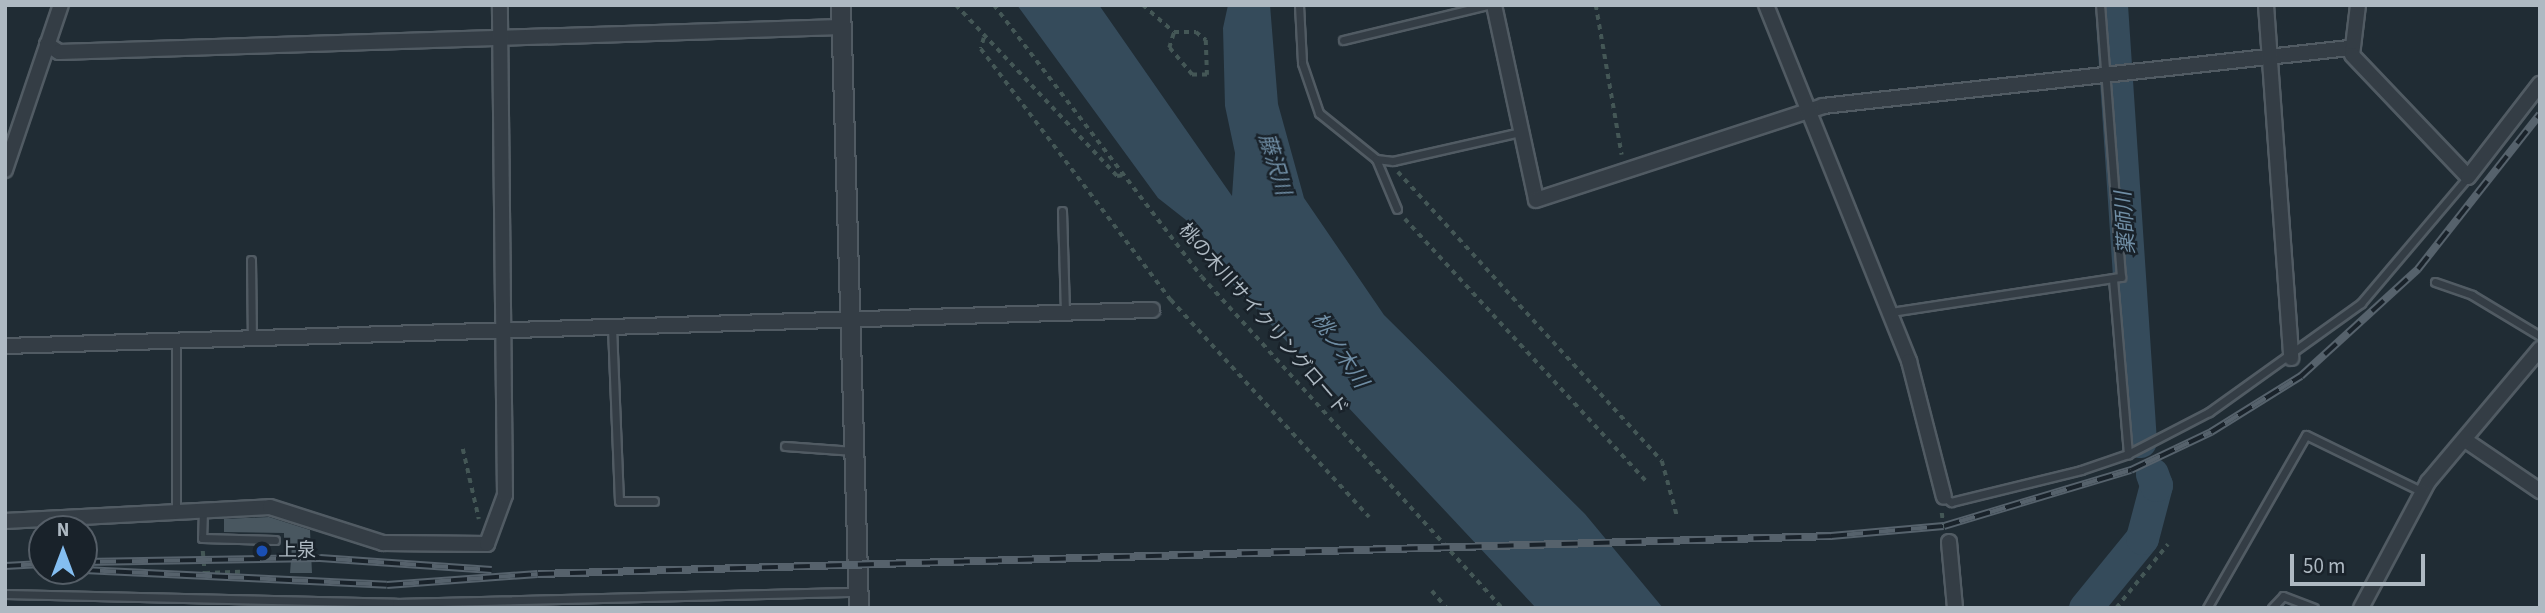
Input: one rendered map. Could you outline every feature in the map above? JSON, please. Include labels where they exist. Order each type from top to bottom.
[{"type":"street","points":[[5,170],[61,5]]},
{"type":"street","points":[[5,521],[277,508],[383,543],[482,547],[490,536],[506,495],[505,330],[496,38],[500,5]]},
{"type":"street","points":[[841,5],[858,600]]},
{"type":"street","points":[[1494,5],[1536,200],[1807,110],[2269,60],[2348,48]]},
{"type":"street","points":[[1766,5],[1891,312],[1944,497]]},
{"type":"street","points":[[2266,5],[2291,358]]},
{"type":"street","points":[[2348,48],[2358,5]]},
{"type":"street","points":[[47,44],[60,52],[841,27]]},
{"type":"street","points":[[2348,48],[2468,177],[2540,84]]},
{"type":"street","points":[[5,345],[850,320],[1065,310],[1152,310]]},
{"type":"street","points":[[2361,608],[2423,492],[2540,349]]},
{"type":"street","points":[[2465,440],[2540,491]]},
{"type":"street","points":[[1949,542],[1955,608]]},
{"type":"lane","points":[[1299,5],[1302,63],[1319,113],[1376,159],[1397,209]]},
{"type":"lane","points":[[1343,40],[1488,5]]},
{"type":"lane","points":[[1891,312],[2121,277],[2100,5]]},
{"type":"lane","points":[[1376,159],[1387,160],[1521,132]]},
{"type":"lane","points":[[1944,497],[1951,502],[2012,489],[2128,454],[2209,412],[2291,358],[2361,303],[2468,177]]},
{"type":"lane","points":[[1062,211],[1065,310]]},
{"type":"lane","points":[[251,260],[252,338]]},
{"type":"lane","points":[[2113,279],[2128,454]]},
{"type":"lane","points":[[2435,282],[2472,295],[2540,336]]},
{"type":"lane","points":[[612,327],[619,501],[654,501]]},
{"type":"lane","points":[[176,340],[176,512]]},
{"type":"lane","points":[[2207,608],[2306,435],[2423,492]]},
{"type":"lane","points":[[785,446],[855,451]]},
{"type":"lane","points":[[203,510],[202,538],[275,540]]},
{"type":"lane","points":[[5,594],[396,605],[858,600]]},
{"type":"lane","points":[[2273,608],[2283,596],[2314,608]]},
{"type":"path","points":[[956,5],[984,38],[1117,176],[1124,175]]},
{"type":"path","name":"桃の木川サイクリングロード","points":[[994,5],[1202,277],[1502,608]]},
{"type":"path","points":[[1143,5],[1174,32],[1196,32],[1206,40],[1207,75],[1192,75],[1169,48],[1174,32]]},
{"type":"path","points":[[1596,5],[1625,170]]},
{"type":"path","points":[[984,38],[981,49],[1171,300],[1369,517]]},
{"type":"path","points":[[1387,160],[1662,461],[1677,516]]},
{"type":"path","points":[[1397,209],[1647,482]]},
{"type":"path","points":[[463,449],[482,533],[490,536]]},
{"type":"path","points":[[1944,497],[1949,542]]},
{"type":"path","points":[[202,538],[205,573],[240,572]]},
{"type":"path","points":[[2116,608],[2168,544]]},
{"type":"path","points":[[1432,591],[1447,608]]},
{"type":"water","points":[[1017,5],[1099,5],[1232,196],[1235,153],[1225,106],[1223,28],[1228,5],[1270,5],[1278,104],[1304,198],[1384,315],[1585,514],[1663,608],[1536,608],[1230,281],[1200,231],[1158,198]]},
{"type":"building","points":[[269,517],[310,530],[312,573],[290,573],[292,546],[284,545],[284,533],[224,532],[224,519]]},
{"type":"waterway","name":"薬師川","points":[[2111,5],[2140,441]]},
{"type":"waterway","name":"薬師川","points":[[2085,608],[2142,538],[2156,485],[2152,474]]},
{"type":"railway","points":[[98,571],[387,585],[538,574],[1831,536],[1944,526],[2131,470],[2211,432],[2301,376],[2418,269],[2540,114]]},
{"type":"railway","points":[[98,562],[320,558],[492,570]]},
{"type":"railway","points":[[5,566],[28,565]]},
{"type":"place","name":"上泉","points":[[262,551]]},
{"type":"water label","name":"藤沢川","points":[[1275,164]]},
{"type":"water label","name":"桃ノ木川","points":[[1340,350]]}]
